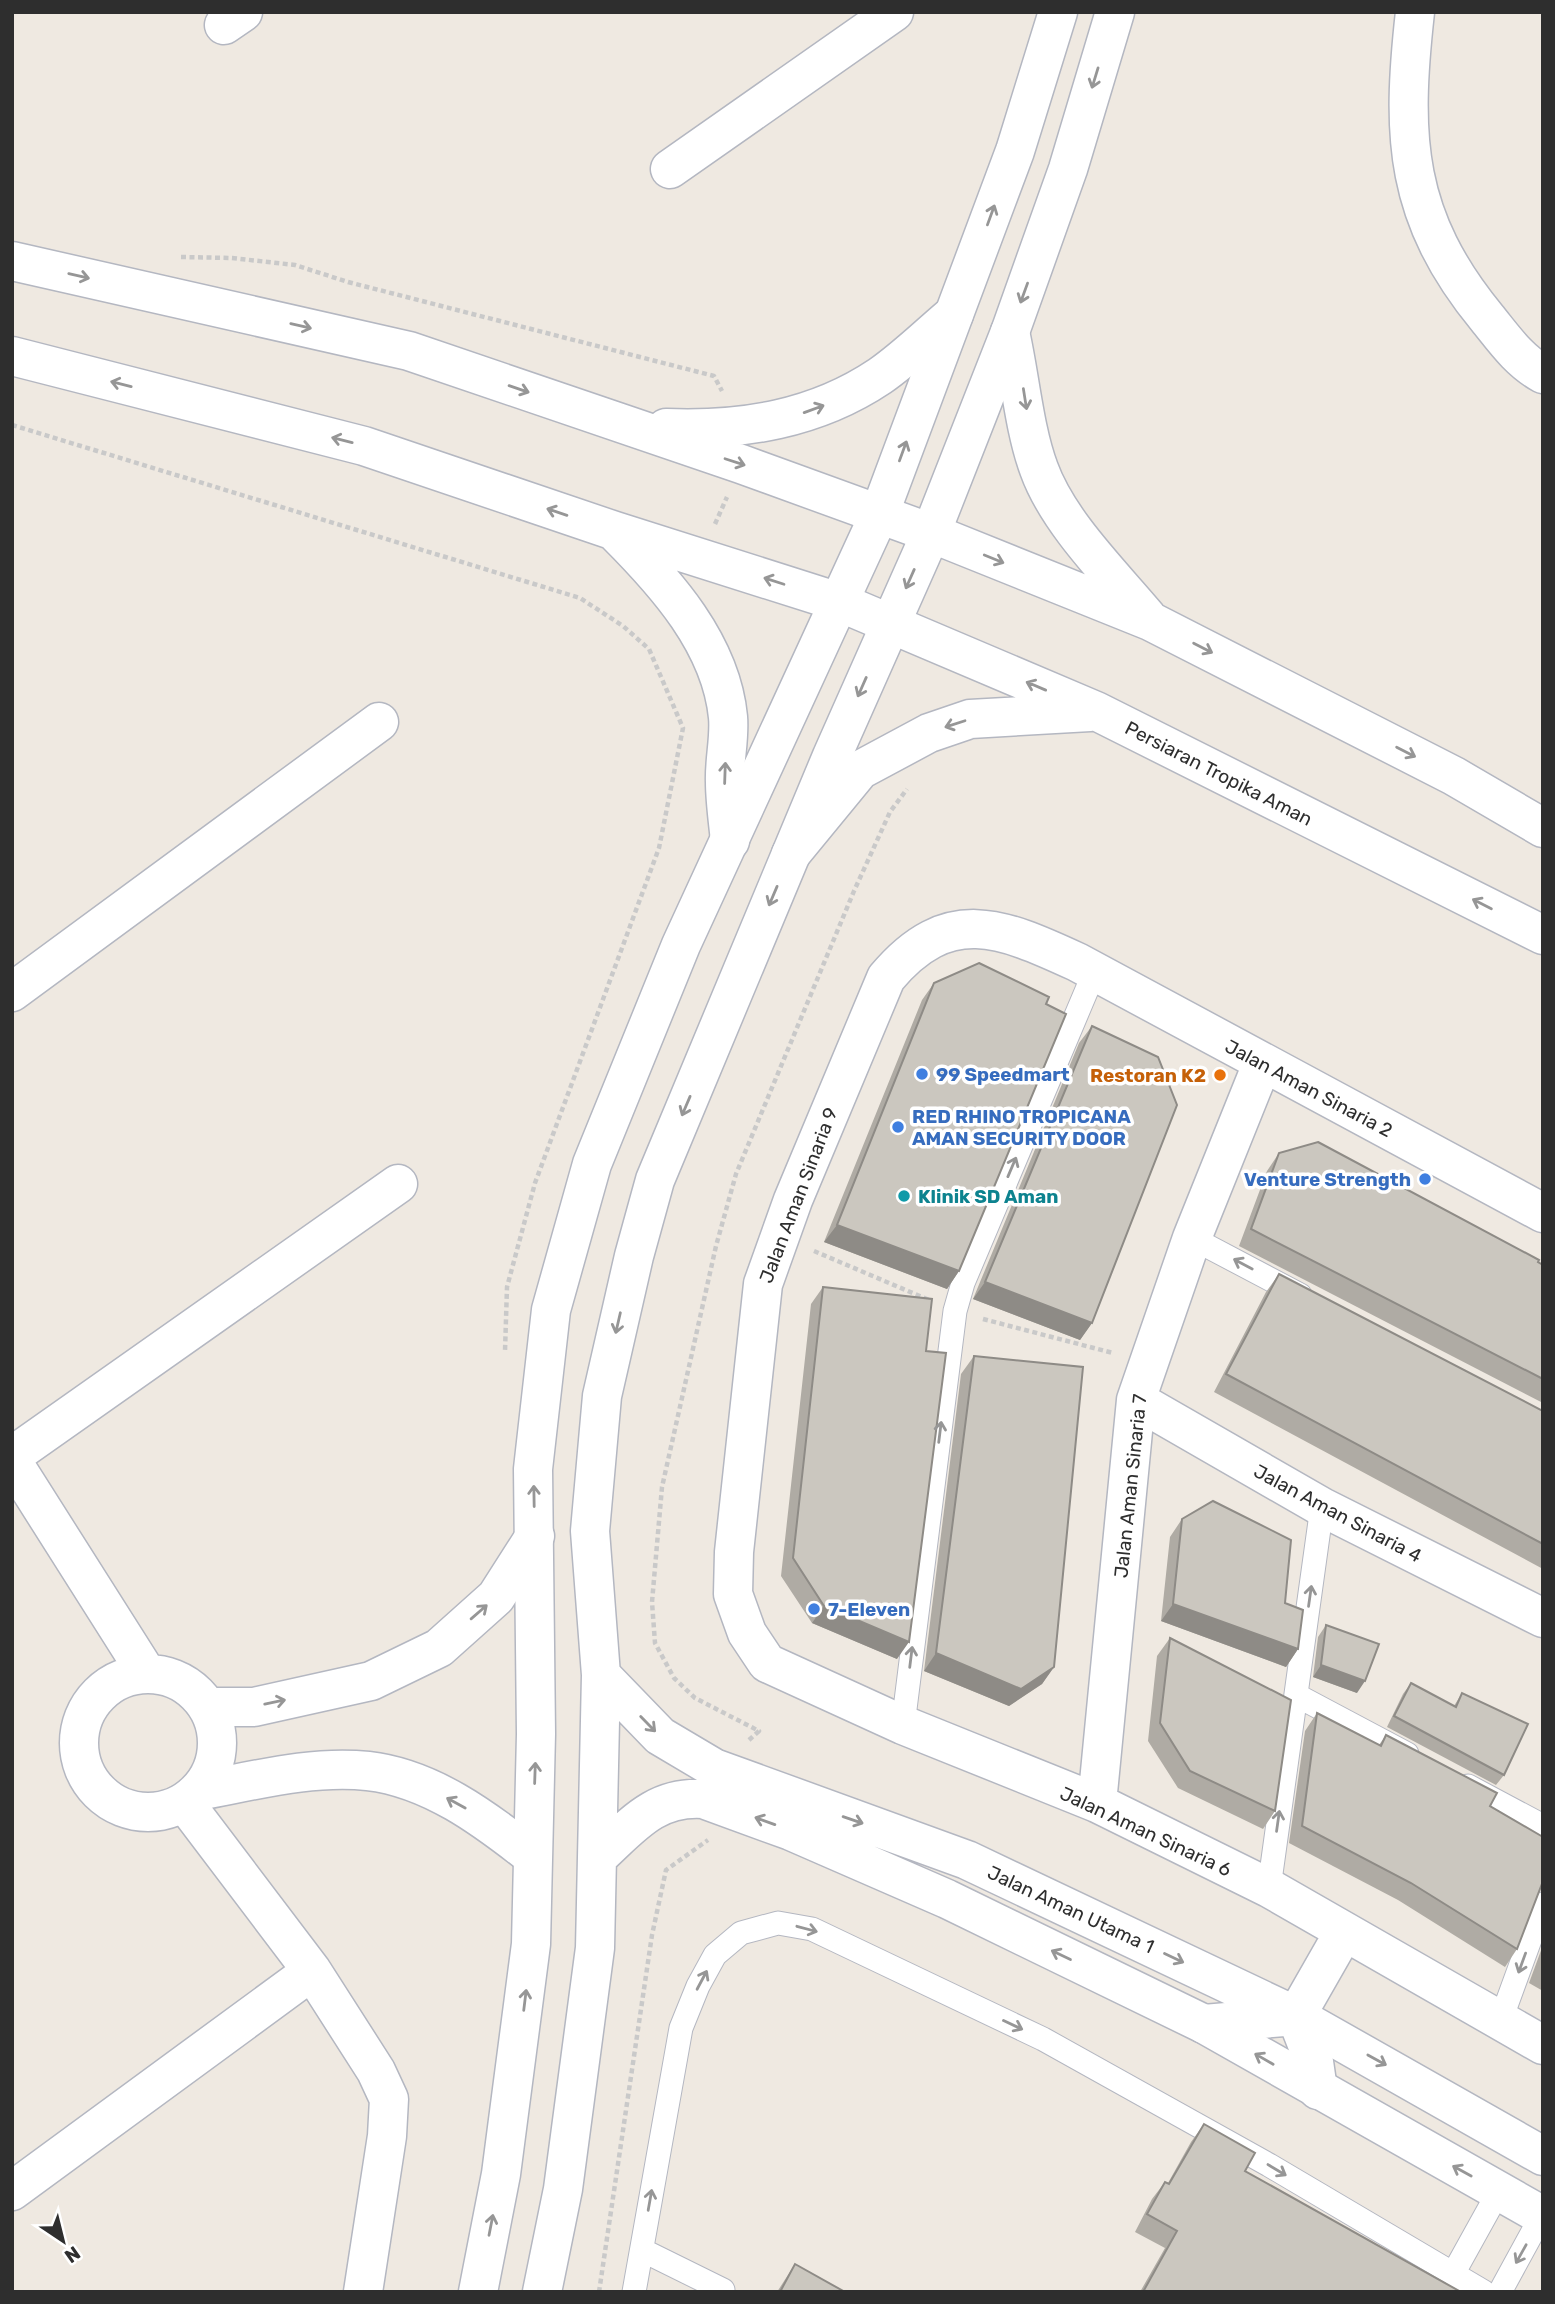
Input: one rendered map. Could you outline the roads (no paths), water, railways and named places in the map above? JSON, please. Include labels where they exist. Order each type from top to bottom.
[{"type":"street","points":[[670,169],[894,12]]},
{"type":"street","points":[[478,2292],[501,2174],[531,1944],[536,1734],[533,1469],[551,1310],[592,1164],[681,945],[879,515],[1015,151],[1058,12]]},
{"type":"street","points":[[542,2292],[563,2189],[589,2007],[598,1857],[601,1675],[595,1619],[592,1505],[602,1396],[628,1282],[655,1180],[791,854],[931,533],[1010,332],[1068,169],[1115,12]]},
{"type":"street","points":[[1415,12],[1406,109],[1419,203],[1433,239],[1471,298],[1526,365],[1543,374]]},
{"type":"street","points":[[12,261],[409,351],[741,464],[931,533],[1150,621],[1454,776],[1543,828]]},
{"type":"street","points":[[626,427],[693,429],[742,427],[782,421],[863,387],[883,374],[954,314]]},
{"type":"street","points":[[1010,332],[1032,444],[1048,490],[1086,544],[1150,621]]},
{"type":"street","name":"Persiaran Tropika Aman","points":[[12,356],[364,446],[615,531],[839,602],[1096,711],[1543,935]]},
{"type":"street","points":[[615,531],[655,572],[680,606],[719,669],[728,719],[725,781],[730,841]]},
{"type":"street","points":[[791,854],[860,770],[929,733],[970,719],[1096,711]]},
{"type":"street","points":[[12,992],[380,722]]},
{"type":"street","name":"Jalan Aman Sinaria 9","points":[[747,1633],[733,1594],[734,1552],[762,1284],[793,1200],[886,978],[906,954],[937,937],[971,927],[1024,937],[1086,968]]},
{"type":"street","name":"Jalan Aman Sinaria 2","points":[[1086,968],[1543,1213]]},
{"type":"street","name":"Jalan Aman Sinaria 7","points":[[1097,1803],[1136,1400],[1192,1238],[1262,1064]]},
{"type":"street","points":[[12,1455],[398,1184]]},
{"type":"street","name":"Jalan Aman Sinaria 4","points":[[1136,1400],[1322,1507],[1543,1618]]},
{"type":"street","points":[[12,1461],[147,1674]]},
{"type":"street","points":[[207,1707],[254,1707],[371,1681],[439,1648],[496,1597],[535,1536]]},
{"type":"street","name":"Jalan Aman Sinaria 6","points":[[747,1633],[767,1664],[903,1725],[1097,1803],[1269,1888],[1543,2045]]},
{"type":"street","points":[[191,1796],[215,1759],[215,1723],[207,1707],[196,1693],[181,1682],[147,1674],[113,1684],[88,1710],[81,1727],[82,1762],[101,1793],[132,1810],[149,1812],[191,1796],[305,1772],[368,1771],[420,1784],[459,1804],[532,1856]]},
{"type":"street","name":"Jalan Aman Utama 1","points":[[601,1675],[660,1736],[714,1768],[967,1860],[1296,2016],[1543,2156]]},
{"type":"street","points":[[191,1796],[312,1971],[376,2071],[389,2099],[387,2136],[363,2292]]},
{"type":"street","points":[[598,1857],[655,1806],[689,1798],[703,1799],[791,1831],[947,1899],[1203,2024],[1542,2216]]},
{"type":"street","points":[[1296,2016],[1344,1933]]},
{"type":"street","points":[[12,2191],[312,1971]]},
{"type":"street","points":[[1203,2024],[1296,2016]]},
{"type":"street","points":[[1296,2016],[1314,2062],[1318,2090]]},
{"type":"lane","points":[[903,1725],[955,1311],[963,1283],[1086,968]]},
{"type":"lane","points":[[1192,1238],[1324,1307]]},
{"type":"lane","points":[[1269,1888],[1322,1507]]},
{"type":"lane","points":[[1296,1695],[1543,1826]]},
{"type":"lane","points":[[1500,2022],[1543,1903]]},
{"type":"lane","points":[[634,2292],[681,2028],[698,1986],[715,1955],[741,1933],[778,1923],[812,1929],[1043,2039],[1269,2165],[1484,2292]]},
{"type":"lane","points":[[1453,2274],[1499,2192]]},
{"type":"lane","points":[[1500,2292],[1542,2216]]},
{"type":"lane","points":[[642,2250],[723,2290]]},
{"type":"place","name":"99 Speedmart","points":[[922,1074]]},
{"type":"place","name":"Restoran K2","points":[[1220,1075]]},
{"type":"place","name":"RED RHINO TROPICANA AMAN SECURITY DOOR","points":[[898,1127]]},
{"type":"place","name":"Venture Strength","points":[[1425,1179]]},
{"type":"place","name":"Klinik SD Aman","points":[[904,1196]]},
{"type":"place","name":"7-Eleven","points":[[814,1609]]}]
